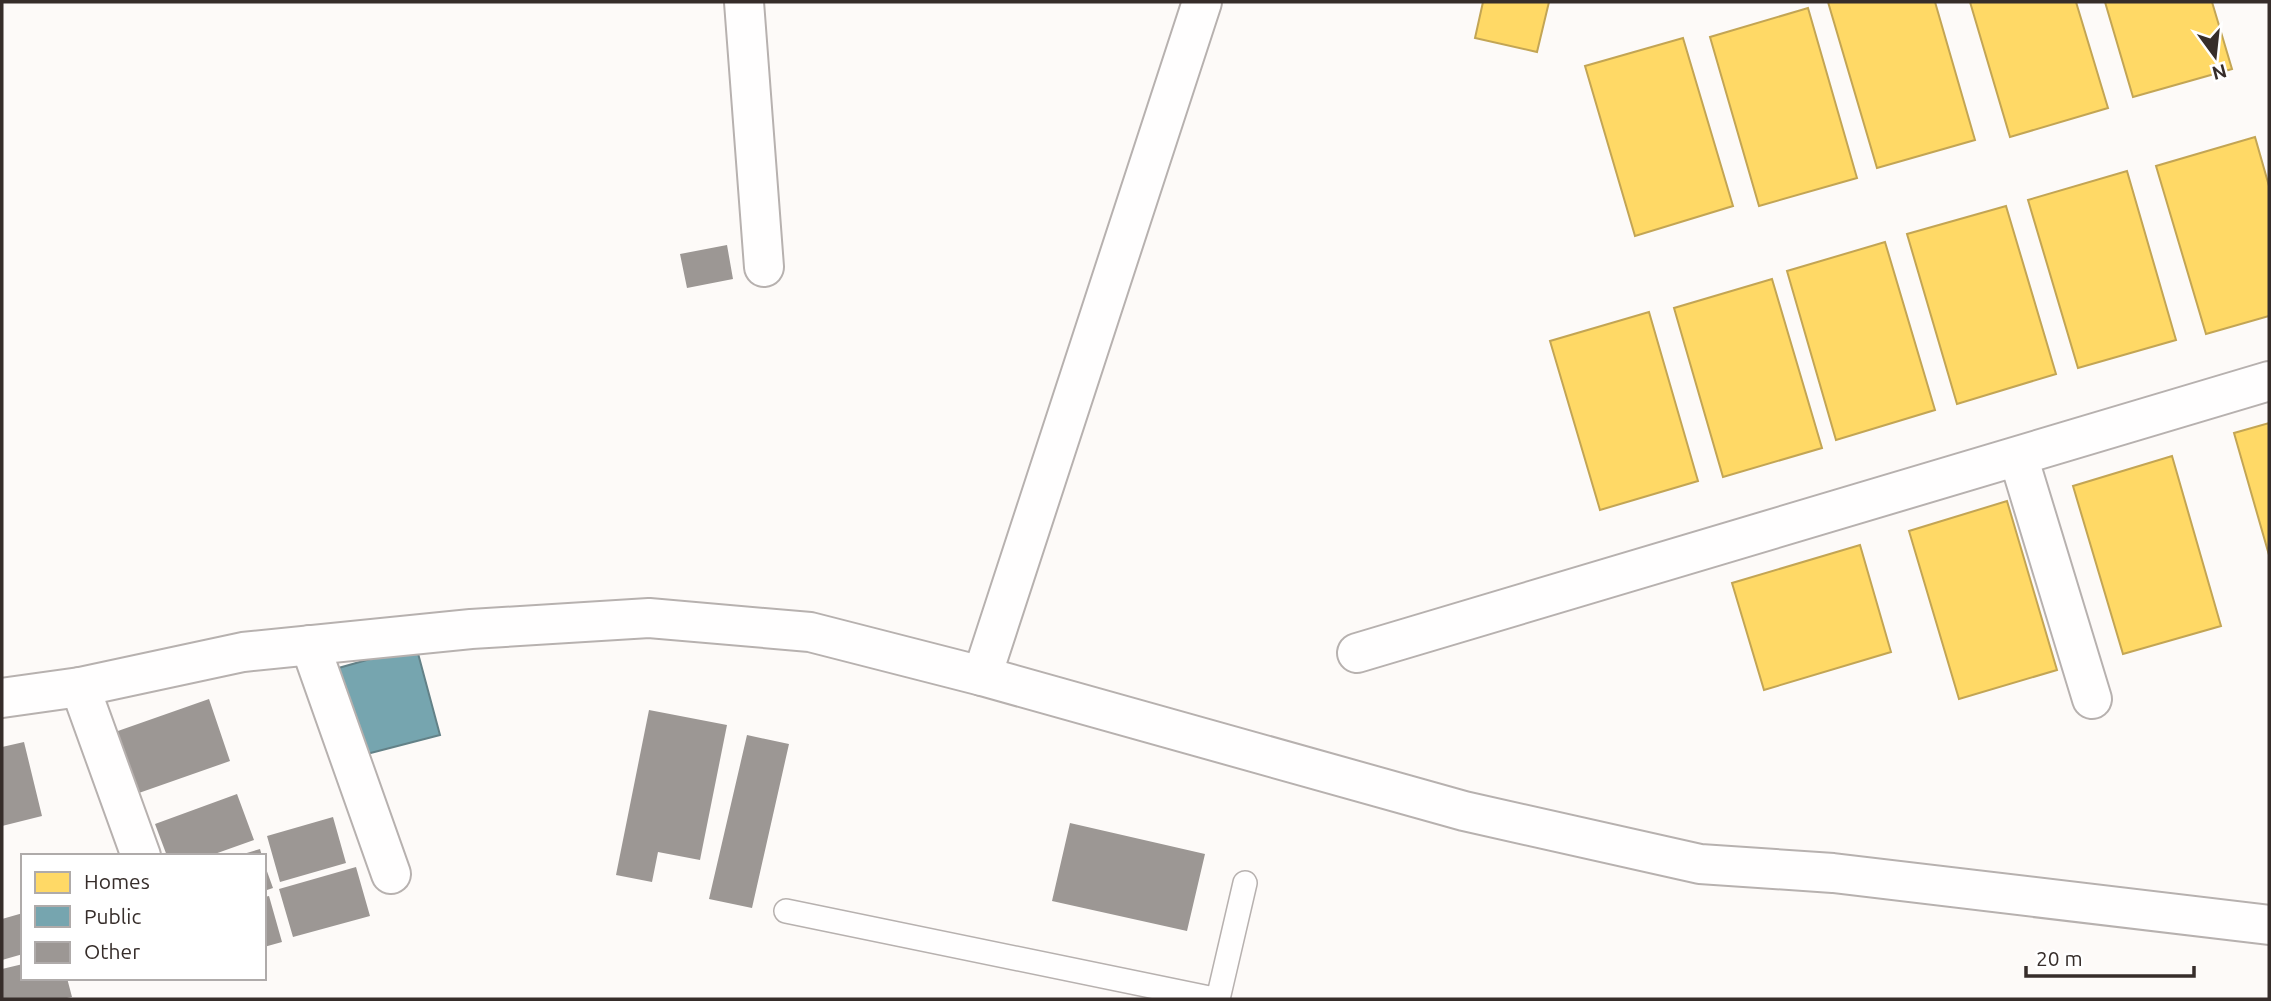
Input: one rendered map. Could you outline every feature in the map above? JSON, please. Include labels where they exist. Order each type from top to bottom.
[{"type":"street","points":[[744,2],[764,267]]},
{"type":"street","points":[[982,676],[1202,2]]},
{"type":"street","points":[[1357,653],[2269,381]]},
{"type":"street","points":[[2018,456],[2092,699]]},
{"type":"street","points":[[2,698],[80,687],[243,652],[471,629],[649,618],[810,632],[982,676],[1464,811],[1700,864],[1833,873],[2269,925]]},
{"type":"street","points":[[310,645],[391,874]]},
{"type":"street","points":[[80,687],[140,854]]},
{"type":"lane","points":[[786,911],[1216,999],[1245,883]]},
{"type":"building: Homes","points":[[1483,2],[1549,2],[1537,52],[1475,38]]},
{"type":"building: Homes","points":[[1828,2],[1935,2],[1975,140],[1877,168]]},
{"type":"building: Homes","points":[[1970,2],[2076,2],[2108,108],[2010,137]]},
{"type":"building: Homes","points":[[2105,2],[2212,2],[2232,69],[2133,97]]},
{"type":"building: Homes","points":[[1808,8],[1857,178],[1759,206],[1710,37]]},
{"type":"building: Homes","points":[[1683,38],[1733,206],[1635,236],[1585,66]]},
{"type":"building: Homes","points":[[2255,137],[2269,186],[2269,316],[2206,334],[2156,166]]},
{"type":"building: Homes","points":[[2127,171],[2176,340],[2078,368],[2028,200]]},
{"type":"building: Homes","points":[[2006,206],[2056,374],[1957,404],[1907,234]]},
{"type":"building: Homes","points":[[1885,242],[1935,410],[1836,440],[1787,271]]},
{"type":"building: Homes","points":[[1772,279],[1822,448],[1723,477],[1674,308]]},
{"type":"building: Homes","points":[[1649,312],[1698,481],[1600,510],[1550,341]]},
{"type":"building: Homes","points":[[2269,423],[2269,555],[2234,433]]},
{"type":"building: Homes","points":[[2172,456],[2221,626],[2123,654],[2073,486]]},
{"type":"building: Homes","points":[[2007,501],[2057,670],[1959,699],[1909,531]]},
{"type":"building: Homes","points":[[1860,545],[1891,652],[1764,690],[1732,583]]},
{"type":"building: Public","points":[[416,646],[440,735],[359,756],[335,669]]},
{"type":"building: Other","points":[[727,245],[733,279],[687,288],[680,254]]},
{"type":"building: Other","points":[[209,699],[230,761],[136,794],[115,732]]},
{"type":"building: Other","points":[[649,710],[727,725],[700,860],[658,852],[652,882],[616,875]]},
{"type":"building: Other","points":[[747,735],[789,744],[752,908],[709,899]]},
{"type":"building: Other","points":[[24,742],[42,816],[2,826],[2,747]]},
{"type":"building: Other","points":[[237,794],[254,840],[215,854],[166,854],[155,824]]},
{"type":"building: Other","points":[[333,817],[346,863],[280,882],[267,836]]},
{"type":"building: Other","points":[[1070,823],[1205,854],[1187,931],[1052,901]]},
{"type":"building: Other","points":[[260,849],[261,854],[243,854]]},
{"type":"building: Other","points":[[356,867],[370,916],[293,937],[279,889]]},
{"type":"building: Other","points":[[266,869],[273,888],[266,890]]},
{"type":"building: Other","points":[[269,896],[282,942],[266,946],[266,897]]},
{"type":"building: Other","points":[[21,914],[21,955],[2,960],[2,919]]},
{"type":"building: Other","points":[[21,964],[21,980],[68,980],[72,997],[2,999],[2,969]]}]
